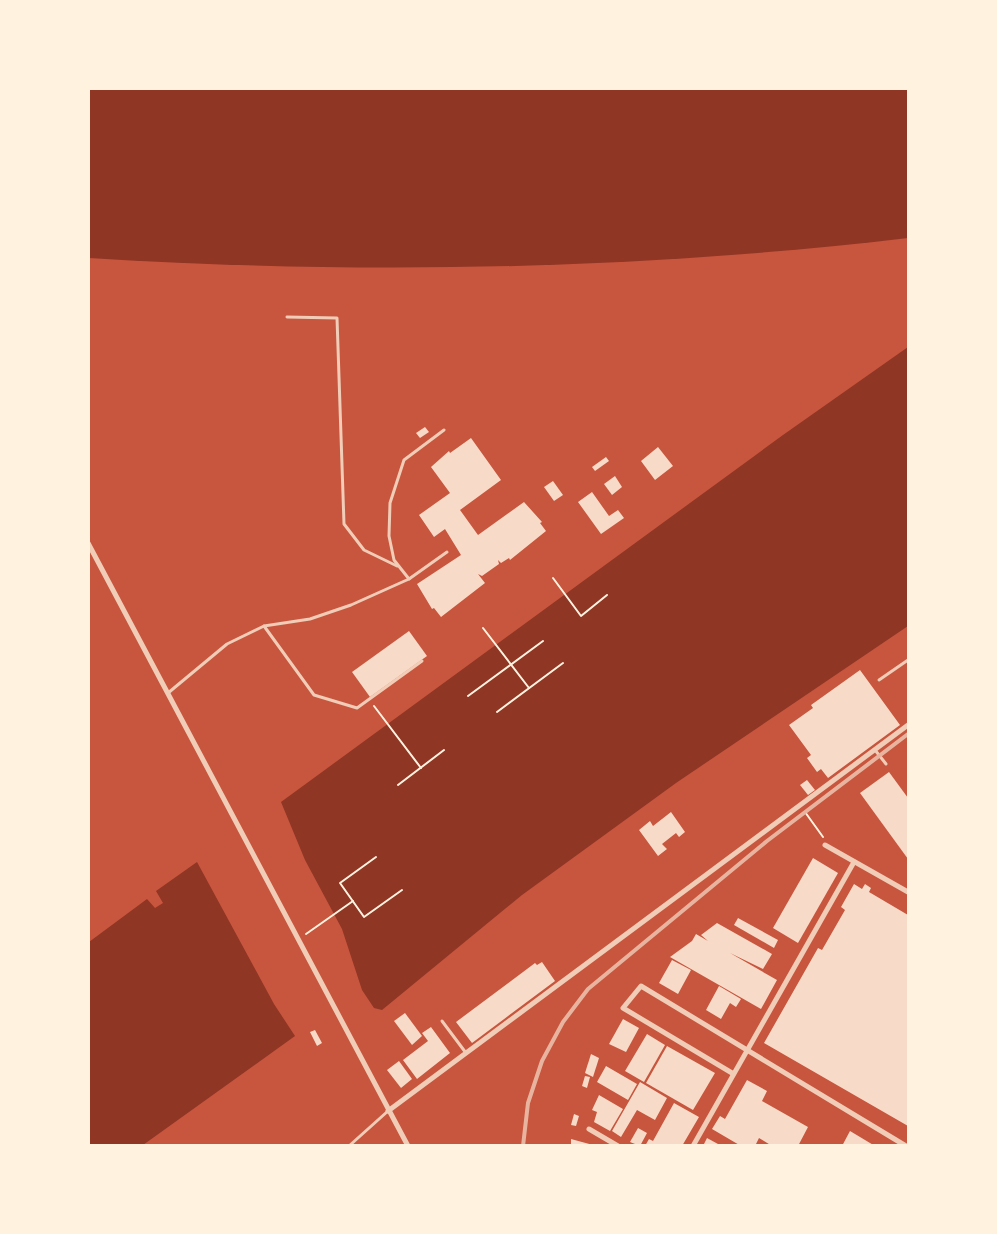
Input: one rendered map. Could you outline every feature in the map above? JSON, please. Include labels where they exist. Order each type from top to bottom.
[{"type":"street","points":[[89,546],[408,1146]]},
{"type":"street","points":[[388,1111],[909,725]]},
{"type":"street","points":[[825,845],[909,892]]},
{"type":"street","points":[[693,1146],[732,1073],[854,862]]},
{"type":"street","points":[[732,1073],[623,1008],[641,986],[903,1145]]},
{"type":"street","points":[[589,1129],[618,1146]]},
{"type":"lane","points":[[287,316],[336,318],[344,524],[364,550],[399,567]]},
{"type":"lane","points":[[409,579],[394,560],[389,536],[390,503],[404,460],[444,430]]},
{"type":"lane","points":[[168,693],[227,644],[264,626],[310,619],[351,605],[409,579],[447,552]]},
{"type":"lane","points":[[264,626],[314,695],[357,708],[422,661]]},
{"type":"lane","points":[[879,680],[909,660]]},
{"type":"lane","points":[[875,750],[886,764]]},
{"type":"lane","points":[[442,1022],[466,1053]]},
{"type":"lane","points":[[349,1146],[388,1111]]},
{"type":"path","points":[[553,578],[581,616],[607,595]]},
{"type":"path","points":[[483,628],[529,688]]},
{"type":"path","points":[[468,696],[543,641]]},
{"type":"path","points":[[496,712],[563,663]]},
{"type":"path","points":[[374,706],[421,768]]},
{"type":"path","points":[[398,785],[444,750]]},
{"type":"path","points":[[808,816],[816,828]]},
{"type":"path","points":[[376,857],[340,883],[364,917],[402,890]]},
{"type":"path","points":[[297,939],[353,901]]},
{"type":"shaded area","points":[[88,89],[908,89],[908,238],[704,257],[499,266],[294,267],[89,258]]},
{"type":"shaded area","points":[[908,347],[908,626],[676,783],[522,895],[382,1010],[374,1008],[362,990],[342,929],[305,860],[281,802],[783,435]]},
{"type":"shaded area","points":[[197,862],[274,1004],[295,1036],[143,1145],[89,1145],[89,942],[147,899],[155,908],[163,903],[156,891]]},
{"type":"building","points":[[425,427],[429,432],[420,438],[416,433]]},
{"type":"building","points":[[471,438],[501,480],[460,510],[478,535],[524,502],[542,522],[540,523],[546,531],[510,560],[509,558],[501,563],[498,560],[499,564],[482,576],[478,574],[485,583],[441,617],[434,608],[432,609],[417,584],[461,555],[445,529],[434,537],[419,515],[450,493],[431,467],[449,451],[450,453]]},
{"type":"building","points":[[658,447],[673,466],[655,480],[641,461]]},
{"type":"building","points":[[606,457],[609,461],[595,471],[592,467]]},
{"type":"building","points":[[615,476],[622,487],[612,495],[604,484]]},
{"type":"building","points":[[553,481],[563,495],[554,501],[544,487]]},
{"type":"building","points":[[592,492],[609,516],[618,510],[624,518],[601,534],[578,502]]},
{"type":"building","points":[[409,631],[427,656],[370,697],[352,672]]},
{"type":"building","points":[[860,670],[900,725],[828,778],[821,769],[817,772],[807,758],[811,755],[789,725],[813,708],[811,705]]},
{"type":"building","points":[[889,772],[908,798],[908,859],[860,793]]},
{"type":"building","points":[[807,780],[815,790],[808,795],[800,785]]},
{"type":"building","points":[[671,812],[685,832],[679,837],[676,833],[662,844],[667,849],[658,856],[639,830],[650,821],[653,826]]},
{"type":"building","points":[[813,858],[838,873],[798,943],[773,928]]},
{"type":"building","points":[[854,884],[862,889],[865,884],[871,888],[869,892],[908,915],[908,1126],[764,1043],[818,948],[822,950],[845,910],[841,907]]},
{"type":"building","points":[[738,918],[778,940],[774,948],[734,925]]},
{"type":"building","points":[[717,923],[772,954],[763,969],[730,953],[777,980],[761,1009],[670,957],[692,941],[696,934],[708,941],[701,935]]},
{"type":"building","points":[[672,960],[691,970],[678,994],[659,983]]},
{"type":"building","points":[[542,962],[555,981],[472,1043],[456,1022],[535,963],[537,965]]},
{"type":"building","points":[[719,986],[741,999],[736,1007],[730,1003],[721,1019],[706,1010]]},
{"type":"building","points":[[405,1013],[422,1036],[412,1045],[394,1021]]},
{"type":"building","points":[[623,1019],[639,1028],[626,1052],[609,1044]]},
{"type":"building","points":[[431,1027],[450,1053],[417,1079],[403,1060],[428,1041],[422,1033]]},
{"type":"building","points":[[315,1030],[322,1043],[317,1046],[310,1032]]},
{"type":"building","points":[[647,1034],[665,1045],[644,1082],[625,1071]]},
{"type":"building","points":[[667,1046],[715,1073],[693,1110],[646,1083]]},
{"type":"building","points":[[591,1054],[599,1058],[593,1077],[585,1073]]},
{"type":"building","points":[[399,1061],[412,1079],[401,1088],[387,1070]]},
{"type":"building","points":[[606,1066],[637,1084],[628,1100],[597,1082]]},
{"type":"building","points":[[585,1076],[590,1077],[587,1088],[582,1086]]},
{"type":"building","points":[[747,1080],[767,1091],[762,1101],[808,1127],[798,1146],[772,1146],[759,1138],[755,1146],[741,1146],[712,1129],[720,1116],[725,1119]]},
{"type":"building","points":[[640,1082],[667,1098],[655,1120],[637,1110],[621,1137],[612,1131]]},
{"type":"building","points":[[599,1095],[623,1109],[610,1131],[594,1122],[597,1112],[592,1110]]},
{"type":"building","points":[[674,1103],[699,1117],[682,1146],[645,1146],[649,1139],[653,1141]]},
{"type":"building","points":[[574,1114],[579,1116],[576,1126],[571,1125]]},
{"type":"building","points":[[638,1128],[647,1133],[640,1146],[630,1142]]},
{"type":"building","points":[[850,1131],[875,1146],[842,1146]]},
{"type":"building","points":[[707,1138],[718,1144],[717,1146],[703,1146]]},
{"type":"building","points":[[571,1139],[593,1145],[593,1146],[571,1146]]},
{"type":"railway","points":[[523,1146],[528,1103],[542,1061],[563,1022],[588,989],[767,841],[908,734]]}]
